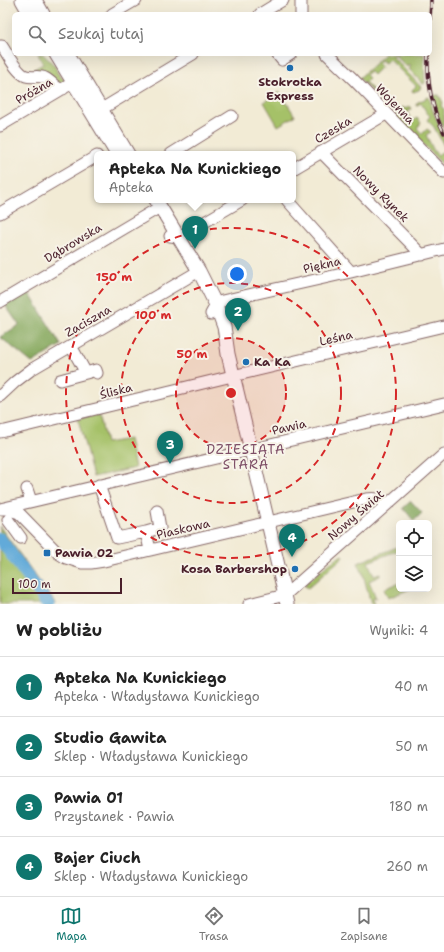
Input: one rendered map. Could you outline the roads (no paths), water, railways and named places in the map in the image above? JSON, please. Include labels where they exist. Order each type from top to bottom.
[{"type":"main road","points":[[25,1],[29,12]]},
{"type":"main road","points":[[25,1],[40,12]]},
{"type":"main road","points":[[57,56],[73,83],[99,115],[116,147]]},
{"type":"main road","points":[[68,56],[73,83]]},
{"type":"main road","points":[[154,204],[196,273],[214,310],[222,341],[228,354],[286,600]]},
{"type":"street","points":[[115,12],[136,0]]},
{"type":"street","points":[[263,12],[283,0]]},
{"type":"street","points":[[301,0],[301,12]]},
{"type":"street","points":[[0,46],[2,46],[8,54],[18,72],[23,75],[28,77],[44,78],[57,88],[73,83]]},
{"type":"street","points":[[99,115],[190,56]]},
{"type":"street","points":[[279,56],[282,60],[288,56]]},
{"type":"street","name":"Wojenna","points":[[329,56],[444,173]]},
{"type":"street","name":"Próżna","points":[[0,126],[73,83]]},
{"type":"street","name":"Czeska","points":[[296,168],[386,114]]},
{"type":"street","points":[[176,151],[232,116]]},
{"type":"street","name":"Nowy Rynek","points":[[321,152],[422,255]]},
{"type":"street","points":[[0,214],[94,158]]},
{"type":"street","points":[[174,237],[236,203]]},
{"type":"street","points":[[290,203],[351,272]]},
{"type":"street","name":"Dąbrowska","points":[[0,302],[154,204]]},
{"type":"street","name":"Piękna","points":[[214,310],[222,301],[444,249]]},
{"type":"street","name":"Zaciszna","points":[[0,396],[32,369],[196,273]]},
{"type":"street","name":"Leśna","points":[[233,376],[444,326]]},
{"type":"street","points":[[60,380],[91,373],[71,346]]},
{"type":"street","name":"Śliska","points":[[2,432],[59,413],[233,376]]},
{"type":"street","name":"Pawia","points":[[0,509],[444,404]]},
{"type":"street","name":"Nowy Świat","points":[[286,600],[387,504],[444,454]]},
{"type":"street","points":[[99,486],[117,538],[160,528],[156,511]]},
{"type":"street","points":[[15,529],[29,523],[30,510],[35,500],[27,489]]},
{"type":"street","name":"Piaskowa","points":[[0,509],[8,509],[19,513],[58,553],[66,558],[82,563],[91,563],[366,499],[380,499],[387,504]]},
{"type":"street","points":[[146,532],[150,550]]},
{"type":"street","points":[[249,604],[286,600]]},
{"type":"waterway","points":[[0,539],[48,604]]},
{"type":"railway","points":[[430,12],[431,0]]},
{"type":"railway","points":[[428,56],[429,84],[433,104],[444,133]]},
{"type":"place","name":"Stokrotka Express","points":[[290,68]]},
{"type":"place","name":"Apteka Na Kunickiego","points":[[195,249]]},
{"type":"place","name":"Studio Gawita","points":[[238,331]]},
{"type":"place","name":"Ka Ka","points":[[246,362]]},
{"type":"place","name":"Pawia 01","points":[[170,464]]},
{"type":"place","name":"Pawia 02","points":[[47,553]]},
{"type":"place","name":"Bajer Ciuch","points":[[292,557]]},
{"type":"place","name":"Kosa Barbershop","points":[[295,569]]},
{"type":"district","name":"DZIESIĄTA STARA","points":[[246,456]]}]
